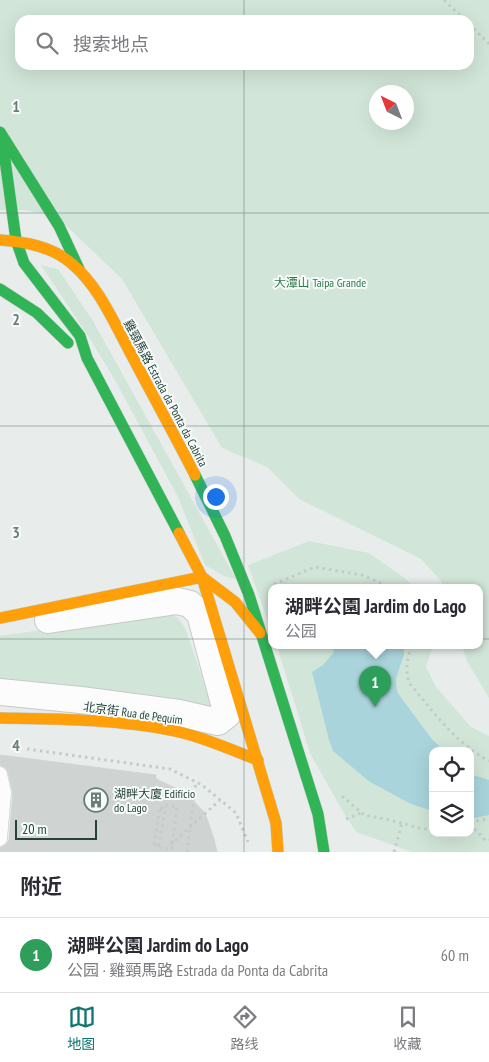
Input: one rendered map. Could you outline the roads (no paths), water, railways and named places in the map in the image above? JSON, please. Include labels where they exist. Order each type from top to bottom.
[{"type":"main road","name":"雞頸馬路 Estrada da Ponta da Cabrita","points":[[1,134],[16,240],[24,263],[80,336],[87,358]]},
{"type":"main road","name":"雞頸馬路 Estrada da Ponta da Cabrita","points":[[1,134],[59,226],[79,269],[98,294],[177,440],[237,561],[318,814],[324,852]]},
{"type":"main road","points":[[0,240],[16,240],[39,245],[56,252],[79,269]]},
{"type":"main road","points":[[0,289],[38,313],[69,344],[87,358],[202,577],[276,823],[278,852]]},
{"type":"main road","points":[[0,618],[202,577],[226,593],[246,612],[262,635]]},
{"type":"main road","name":"北京街 Rua de Pequim","points":[[0,718],[79,719],[155,728],[206,740],[258,760]]},
{"type":"street","points":[[0,628],[167,603],[183,602],[190,604],[200,614],[228,715],[218,722],[179,713],[90,701],[0,692]]},
{"type":"lane","points":[[0,774],[4,793],[0,839]]},
{"type":"water","points":[[333,649],[404,649],[396,679],[397,692],[431,738],[440,747],[429,747],[429,810],[411,804],[370,782],[333,751],[312,672],[323,665],[334,652]]},
{"type":"water","points":[[474,775],[489,780],[489,815],[474,818]]},
{"type":"place","name":"湖畔公園 Jardim do Lago","points":[[375,707]]},
{"type":"place","name":"湖畔大廈 Edifício do Lago","points":[[96,800]]},
{"type":"park label","name":"大潭山 Taipa Grande","points":[[320,282]]}]
